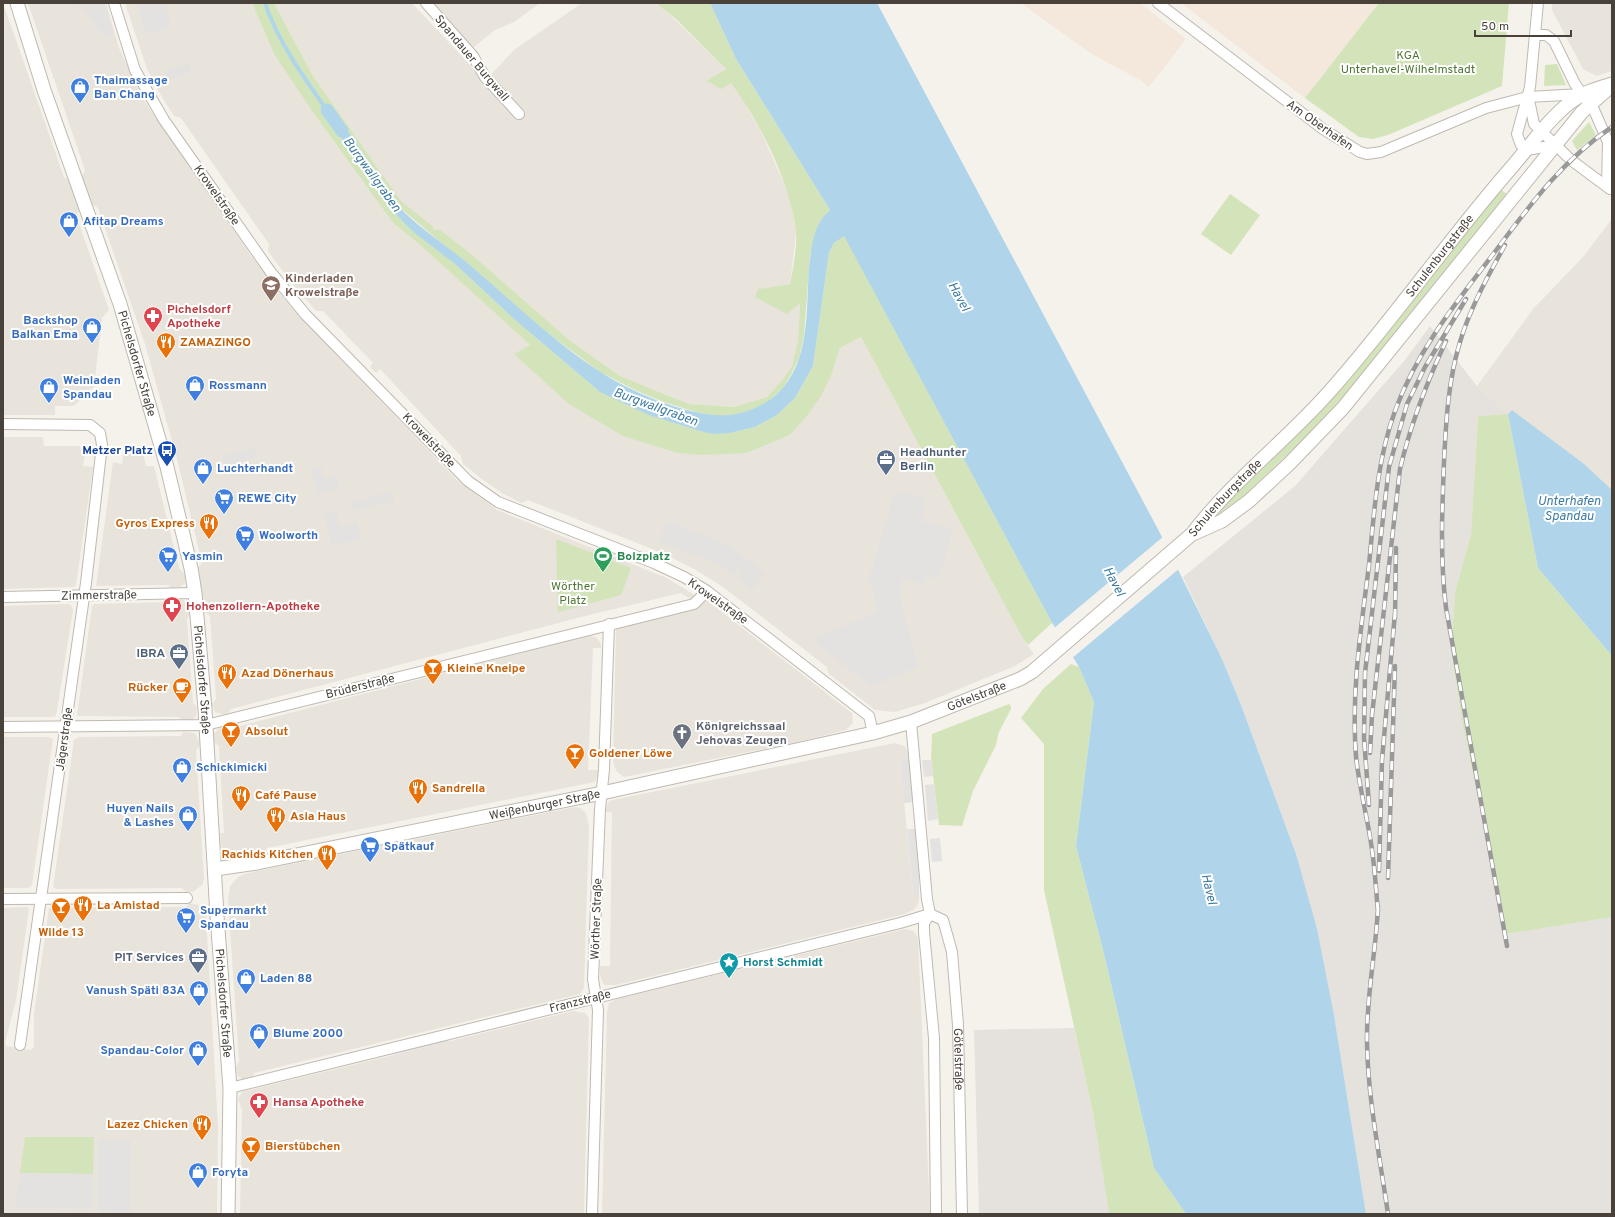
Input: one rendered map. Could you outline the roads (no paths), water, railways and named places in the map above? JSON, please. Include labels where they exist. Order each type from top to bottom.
[{"type":"street","name":"Pichelsdorfer Straße","points":[[16,3],[44,90],[120,304],[154,416],[184,533],[195,593],[206,725],[230,1088],[228,1214]]},
{"type":"street","name":"Krowelstraße","points":[[114,3],[135,70],[161,114],[270,271],[305,314],[468,481],[498,502],[654,563],[707,591],[869,716],[873,733]]},
{"type":"street","name":"Spandauer Burgwall","points":[[426,3],[473,56],[485,77],[519,114]]},
{"type":"street","name":"Am Oberhafen","points":[[1158,3],[1323,129],[1360,152],[1367,154],[1381,152],[1486,108],[1528,98],[1586,99]]},
{"type":"street","points":[[1538,3],[1536,35],[1528,98],[1516,134],[1521,145],[1527,150],[1555,145]]},
{"type":"street","points":[[1536,35],[1546,35],[1554,41],[1608,142],[1609,188]]},
{"type":"street","name":"Schulenburgstraße","points":[[1192,534],[1233,487],[1273,450],[1336,384],[1527,150],[1566,106],[1586,99],[1612,85]]},
{"type":"street","points":[[1528,98],[1534,124],[1571,160],[1609,188]]},
{"type":"street","name":"Schulenburgstraße","points":[[1192,534],[1222,521],[1249,501],[1289,464],[1343,408],[1555,145],[1586,99]]},
{"type":"street","name":"Jägerstraße","points":[[3,424],[90,425],[100,433],[101,455],[84,595],[20,1045]]},
{"type":"street","name":"Götelstraße","points":[[873,733],[911,722],[1020,679],[1040,664],[1192,534]]},
{"type":"street","name":"Brüderstraße","points":[[3,727],[65,728],[206,725],[694,604],[707,591]]},
{"type":"street","name":"Zimmerstraße","points":[[3,597],[195,593]]},
{"type":"street","name":"Wörther Straße","points":[[592,1214],[598,1013],[593,979],[609,624]]},
{"type":"street","name":"Götelstraße","points":[[911,722],[927,899],[930,914],[924,924],[924,932],[934,1038],[936,1214]]},
{"type":"street","name":"Weißenburger Straße","points":[[215,869],[257,863],[602,793],[873,733]]},
{"type":"street","points":[[3,899],[40,900],[187,898]]},
{"type":"street","name":"Götelstraße","points":[[930,914],[943,920],[952,952],[958,1025],[962,1214]]},
{"type":"street","name":"Franzstraße","points":[[230,1088],[900,923],[930,914]]},
{"type":"water","name":"Havel","points":[[710,3],[877,3],[1160,533],[1222,659],[1241,705],[1296,854],[1317,929],[1334,1015],[1366,1214],[1186,1214],[1154,1168],[1104,954],[1076,846],[1094,702],[1079,667],[1051,621],[844,236],[834,243],[829,253],[813,366],[795,398],[777,415],[755,427],[730,433],[714,434],[703,432],[649,415],[600,392],[515,320],[455,264],[406,225],[394,212],[331,124],[333,109],[397,205],[424,229],[471,266],[549,334],[599,371],[628,388],[646,396],[685,409],[704,414],[721,415],[736,414],[748,411],[763,404],[777,394],[788,381],[796,367],[805,334],[809,267],[812,244],[817,227],[830,210],[736,59]]},
{"type":"water","name":"Unterhafen Spandau","points":[[1512,410],[1583,463],[1612,490],[1612,656],[1538,568],[1508,414]]},
{"type":"waterway","points":[[265,3],[270,17],[284,45],[300,72],[327,110]]},
{"type":"waterway","name":"Burgwallgraben","points":[[327,110],[342,131]]},
{"type":"railway","points":[[1378,911],[1372,850],[1356,756],[1355,708],[1358,660],[1377,487],[1389,430],[1395,411],[1414,369],[1437,330],[1463,293],[1546,186],[1577,154],[1612,127]]},
{"type":"railway","points":[[1505,245],[1492,268],[1469,317],[1456,357],[1448,402],[1443,480],[1442,535],[1446,608],[1507,946]]},
{"type":"railway","points":[[1369,805],[1364,738],[1365,673],[1389,467],[1407,404],[1425,367],[1466,299]]},
{"type":"railway","points":[[1370,753],[1372,715],[1400,469],[1420,404],[1446,341]]},
{"type":"railway","points":[[1395,618],[1396,548]]},
{"type":"railway","points":[[1379,871],[1382,760],[1395,613]]},
{"type":"railway","points":[[1388,878],[1395,666]]},
{"type":"railway","points":[[1378,907],[1368,1009],[1367,1043],[1372,1107],[1388,1214]]},
{"type":"place","name":"Thaimassage Ban Chang","points":[[80,104]]},
{"type":"place","name":"Afitap Dreams","points":[[69,238]]},
{"type":"place","name":"Kinderladen Krowelstraße","points":[[271,302]]},
{"type":"place","name":"Pichelsdorf Apotheke","points":[[153,333]]},
{"type":"place","name":"Backshop Balkan Ema","points":[[92,344]]},
{"type":"place","name":"ZAMAZiNGO","points":[[166,359]]},
{"type":"place","name":"Rossmann","points":[[195,402]]},
{"type":"place","name":"Weinladen Spandau","points":[[49,404]]},
{"type":"place","name":"Metzer Platz","points":[[167,467]]},
{"type":"place","name":"Headhunter Berlin","points":[[886,476]]},
{"type":"place","name":"Luchterhandt","points":[[203,485]]},
{"type":"place","name":"REWE City","points":[[224,515]]},
{"type":"place","name":"Gyros Express","points":[[209,540]]},
{"type":"place","name":"Woolworth","points":[[245,552]]},
{"type":"place","name":"Yasmin","points":[[168,573]]},
{"type":"place","name":"Bolzplatz","points":[[603,573]]},
{"type":"place","name":"Hohenzollern-Apotheke","points":[[172,623]]},
{"type":"place","name":"IBRA","points":[[179,670]]},
{"type":"place","name":"Kleine Kneipe","points":[[433,685]]},
{"type":"place","name":"Azad Dönerhaus","points":[[227,690]]},
{"type":"place","name":"Rücker","points":[[182,704]]},
{"type":"place","name":"Absolut","points":[[231,748]]},
{"type":"place","name":"Königreichssaal Jehovas Zeugen","points":[[682,750]]},
{"type":"place","name":"Goldener Löwe","points":[[575,770]]},
{"type":"place","name":"Schickimicki","points":[[182,784]]},
{"type":"place","name":"Sandrella","points":[[418,805]]},
{"type":"place","name":"Café Pause","points":[[241,812]]},
{"type":"place","name":"Huyen Nails & Lashes","points":[[188,832]]},
{"type":"place","name":"Asia Haus","points":[[276,833]]},
{"type":"place","name":"Spätkauf","points":[[370,863]]},
{"type":"place","name":"Rachids Kitchen","points":[[327,871]]},
{"type":"place","name":"La Amistad","points":[[83,922]]},
{"type":"place","name":"Wilde 13","points":[[61,924]]},
{"type":"place","name":"Supermarkt Spandau","points":[[186,934]]},
{"type":"place","name":"PIT Services","points":[[198,974]]},
{"type":"place","name":"Horst Schmidt","points":[[729,979]]},
{"type":"place","name":"Laden 88","points":[[246,995]]},
{"type":"place","name":"Vanush Späti 83A","points":[[199,1007]]},
{"type":"place","name":"Blume 2000","points":[[259,1050]]},
{"type":"place","name":"Spandau-Color","points":[[198,1067]]},
{"type":"place","name":"Hansa Apotheke","points":[[259,1119]]},
{"type":"place","name":"Lazez Chicken","points":[[202,1141]]},
{"type":"place","name":"Bierstübchen","points":[[251,1163]]},
{"type":"place","name":"Foryta","points":[[198,1189]]},
{"type":"park label","name":"KGA Unterhavel-Wilhelmstadt","points":[[1408,62]]},
{"type":"park label","name":"Wörther Platz","points":[[573,593]]}]
